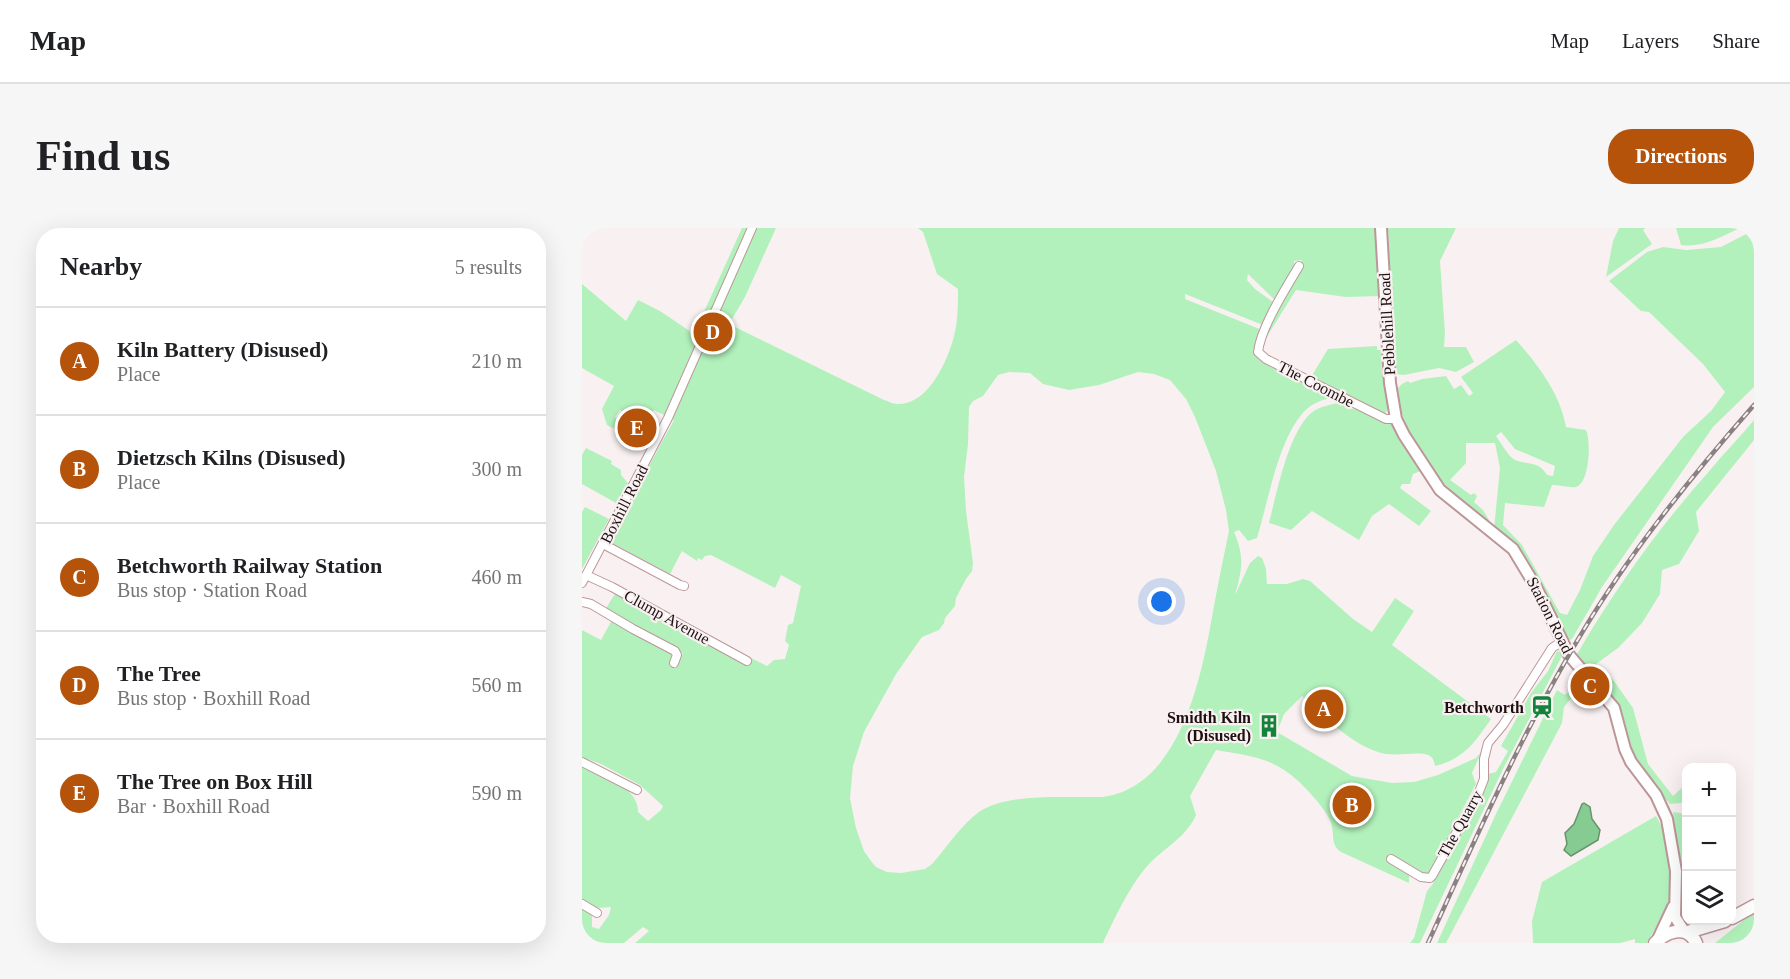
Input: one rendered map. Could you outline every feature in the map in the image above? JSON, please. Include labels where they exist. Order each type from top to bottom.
[{"type":"main road","name":"Pebblehill Road","points":[[1381,228],[1390,378],[1396,419]]},
{"type":"main road","name":"Station Road","points":[[1396,419],[1409,444],[1440,490],[1513,549],[1536,587],[1562,641],[1575,662],[1614,708],[1625,749],[1631,762],[1656,795],[1667,819],[1676,871],[1675,917],[1686,931]]},
{"type":"main road","name":"Station Road","points":[[1657,941],[1674,905]]},
{"type":"main road","points":[[1736,916],[1754,906]]},
{"type":"main road","points":[[1657,941],[1674,932],[1709,925]]},
{"type":"main road","points":[[1686,931],[1698,943],[1721,925]]},
{"type":"street","name":"Boxhill Road","points":[[584,579],[668,418],[752,228]]},
{"type":"street","name":"The Coombe","points":[[1299,266],[1269,322],[1258,352],[1266,359],[1386,419],[1396,419]]},
{"type":"street","points":[[603,544],[684,586]]},
{"type":"street","name":"Clump Avenue","points":[[584,579],[612,587],[747,661]]},
{"type":"street","points":[[582,602],[591,604],[675,651],[677,656],[674,663]]},
{"type":"street","name":"The Quarry","points":[[1391,859],[1421,876],[1430,878],[1432,876],[1479,792],[1484,779],[1484,759],[1488,742],[1503,725],[1552,648],[1562,641]]},
{"type":"street","points":[[582,762],[637,790]]},
{"type":"street","points":[[582,904],[597,913]]},
{"type":"shaded area","points":[[742,228],[776,228],[745,297],[729,324],[884,400],[895,404],[908,403],[927,390],[942,369],[954,336],[958,312],[958,289],[937,274],[923,232],[918,228],[1379,228],[1380,296],[1346,297],[1296,290],[1266,338],[1280,305],[1299,271],[1302,260],[1294,261],[1294,269],[1276,301],[1248,274],[1247,280],[1255,289],[1273,302],[1274,309],[1263,325],[1185,294],[1185,299],[1262,330],[1254,354],[1333,394],[1334,398],[1309,407],[1286,440],[1257,538],[1248,541],[1239,530],[1234,532],[1241,556],[1235,595],[1250,563],[1258,556],[1262,558],[1266,569],[1267,584],[1287,584],[1303,579],[1310,581],[1353,619],[1372,632],[1395,598],[1414,611],[1392,645],[1491,719],[1474,742],[1461,754],[1435,766],[1433,759],[1428,755],[1387,754],[1370,749],[1348,737],[1302,696],[1284,714],[1277,732],[1352,776],[1392,783],[1414,782],[1438,775],[1476,758],[1482,751],[1472,773],[1476,784],[1427,876],[1409,872],[1409,883],[1341,852],[1335,846],[1331,823],[1324,811],[1310,793],[1289,773],[1267,761],[1216,750],[1190,796],[1196,815],[1192,822],[1182,835],[1137,879],[1103,943],[635,943],[649,931],[643,927],[624,943],[582,943],[582,907],[592,915],[592,927],[599,929],[609,915],[611,907],[597,908],[582,899],[582,767],[626,789],[637,803],[638,812],[648,821],[663,806],[640,785],[601,764],[582,757],[582,630],[601,640],[613,618],[673,654],[670,663],[676,667],[683,653],[605,610],[616,592],[747,664],[751,658],[767,666],[774,660],[785,659],[789,645],[785,641],[788,625],[793,623],[801,586],[781,575],[775,588],[711,555],[705,556],[702,560],[698,558],[697,561],[682,551],[670,574],[608,541],[674,420],[654,410],[646,420],[638,415],[636,417],[632,415],[630,419],[620,410],[615,417],[629,425],[624,434],[607,425],[602,409],[614,386],[582,368],[582,284],[626,321],[638,300],[660,311],[694,334]],"holes":[[[1009,372],[1030,373],[1043,384],[1069,390],[1099,385],[1138,372],[1154,374],[1170,380],[1186,399],[1216,471],[1229,531],[1193,699],[1182,727],[1168,752],[1150,774],[1128,789],[1102,797],[1038,797],[1006,801],[991,806],[966,823],[932,864],[925,869],[901,873],[887,872],[876,867],[871,861],[864,851],[856,828],[850,798],[853,766],[864,732],[896,674],[922,637],[939,630],[955,606],[956,598],[972,571],[964,477],[969,407],[973,401],[983,396],[998,375]]]},
{"type":"shaded area","points":[[1388,228],[1456,228],[1440,261],[1444,347],[1466,347],[1474,362],[1456,372],[1439,368],[1404,375],[1396,374]]},
{"type":"shaded area","points":[[1619,228],[1646,228],[1643,230],[1652,244],[1606,277],[1613,241]]},
{"type":"shaded area","points":[[1676,228],[1740,228],[1711,241],[1689,246],[1681,245]]},
{"type":"shaded area","points":[[1754,232],[1754,387],[1713,427],[1602,587],[1572,639],[1565,642],[1539,585],[1494,529],[1500,468],[1495,443],[1466,443],[1466,463],[1450,480],[1471,495],[1474,493],[1477,496],[1474,502],[1483,510],[1489,520],[1488,524],[1446,487],[1426,461],[1403,417],[1398,388],[1408,381],[1410,383],[1446,376],[1454,389],[1461,385],[1469,396],[1473,393],[1461,377],[1516,340],[1540,370],[1553,391],[1566,427],[1586,430],[1589,443],[1588,461],[1581,484],[1576,487],[1552,485],[1544,507],[1505,503],[1503,525],[1522,545],[1560,613],[1567,615],[1580,590],[1593,556],[1614,525],[1683,437],[1711,411],[1725,392],[1703,364],[1649,312],[1641,311],[1609,281],[1647,252],[1663,247],[1686,250],[1721,247]],"holes":[[[1501,432],[1515,449],[1555,466],[1553,476],[1547,475],[1535,464],[1515,460],[1496,436]]]},
{"type":"shaded area","points":[[1377,346],[1377,350],[1381,350],[1382,374],[1386,374],[1388,408],[1385,414],[1311,377],[1328,349]]},
{"type":"shaded area","points":[[1343,403],[1347,408],[1358,409],[1394,422],[1423,470],[1413,474],[1410,484],[1402,484],[1400,488],[1431,511],[1419,526],[1389,504],[1372,516],[1359,540],[1312,511],[1291,530],[1269,523],[1284,464],[1303,422],[1311,413],[1320,408]]},
{"type":"shaded area","points":[[1754,420],[1754,440],[1696,512],[1699,531],[1679,564],[1662,570],[1660,594],[1642,623],[1618,648],[1596,664],[1614,681],[1633,708],[1648,764],[1673,796],[1682,788],[1682,802],[1670,804],[1643,774],[1634,758],[1619,708],[1576,656],[1622,583],[1692,491]]},
{"type":"shaded area","points":[[586,448],[612,461],[611,464],[621,470],[621,475],[628,483],[616,503],[582,484],[582,455]]},
{"type":"shaded area","points":[[585,507],[609,519],[582,569],[582,512]]},
{"type":"shaded area","points":[[1557,651],[1563,654],[1504,767],[1420,943],[1410,943],[1414,938],[1427,891],[1488,774],[1496,772],[1508,751],[1501,746],[1531,693],[1548,671]]},
{"type":"shaded area","points":[[1572,689],[1577,691],[1564,707],[1562,723],[1446,943],[1437,943],[1495,816],[1557,690],[1565,695]]},
{"type":"shaded area","points":[[1584,803],[1590,807],[1592,819],[1600,830],[1598,840],[1571,856],[1564,850],[1567,844],[1565,833],[1574,824]]},
{"type":"shaded area","points":[[1673,812],[1682,813],[1681,865]]},
{"type":"shaded area","points":[[1656,816],[1667,836],[1672,893],[1647,943],[1635,943],[1635,939],[1620,943],[1533,943],[1532,921],[1542,882]]},
{"type":"shaded area","points":[[1754,912],[1754,943],[1715,943]]},
{"type":"railway","points":[[1428,943],[1524,737],[1591,618],[1628,562],[1668,508],[1754,405]]},
{"type":"place","name":"The Tree","points":[[713,332]]},
{"type":"place","name":"The Tree on Box Hill","points":[[637,428]]},
{"type":"place","name":"Betchworth Railway Station","points":[[1590,686]]},
{"type":"place","name":"Betchworth","points":[[1542,707]]},
{"type":"place","name":"Kiln Battery (Disused)","points":[[1324,709]]},
{"type":"place","name":"Smidth Kiln (Disused)","points":[[1269,726]]},
{"type":"place","name":"Dietzsch Kilns (Disused)","points":[[1352,805]]}]
